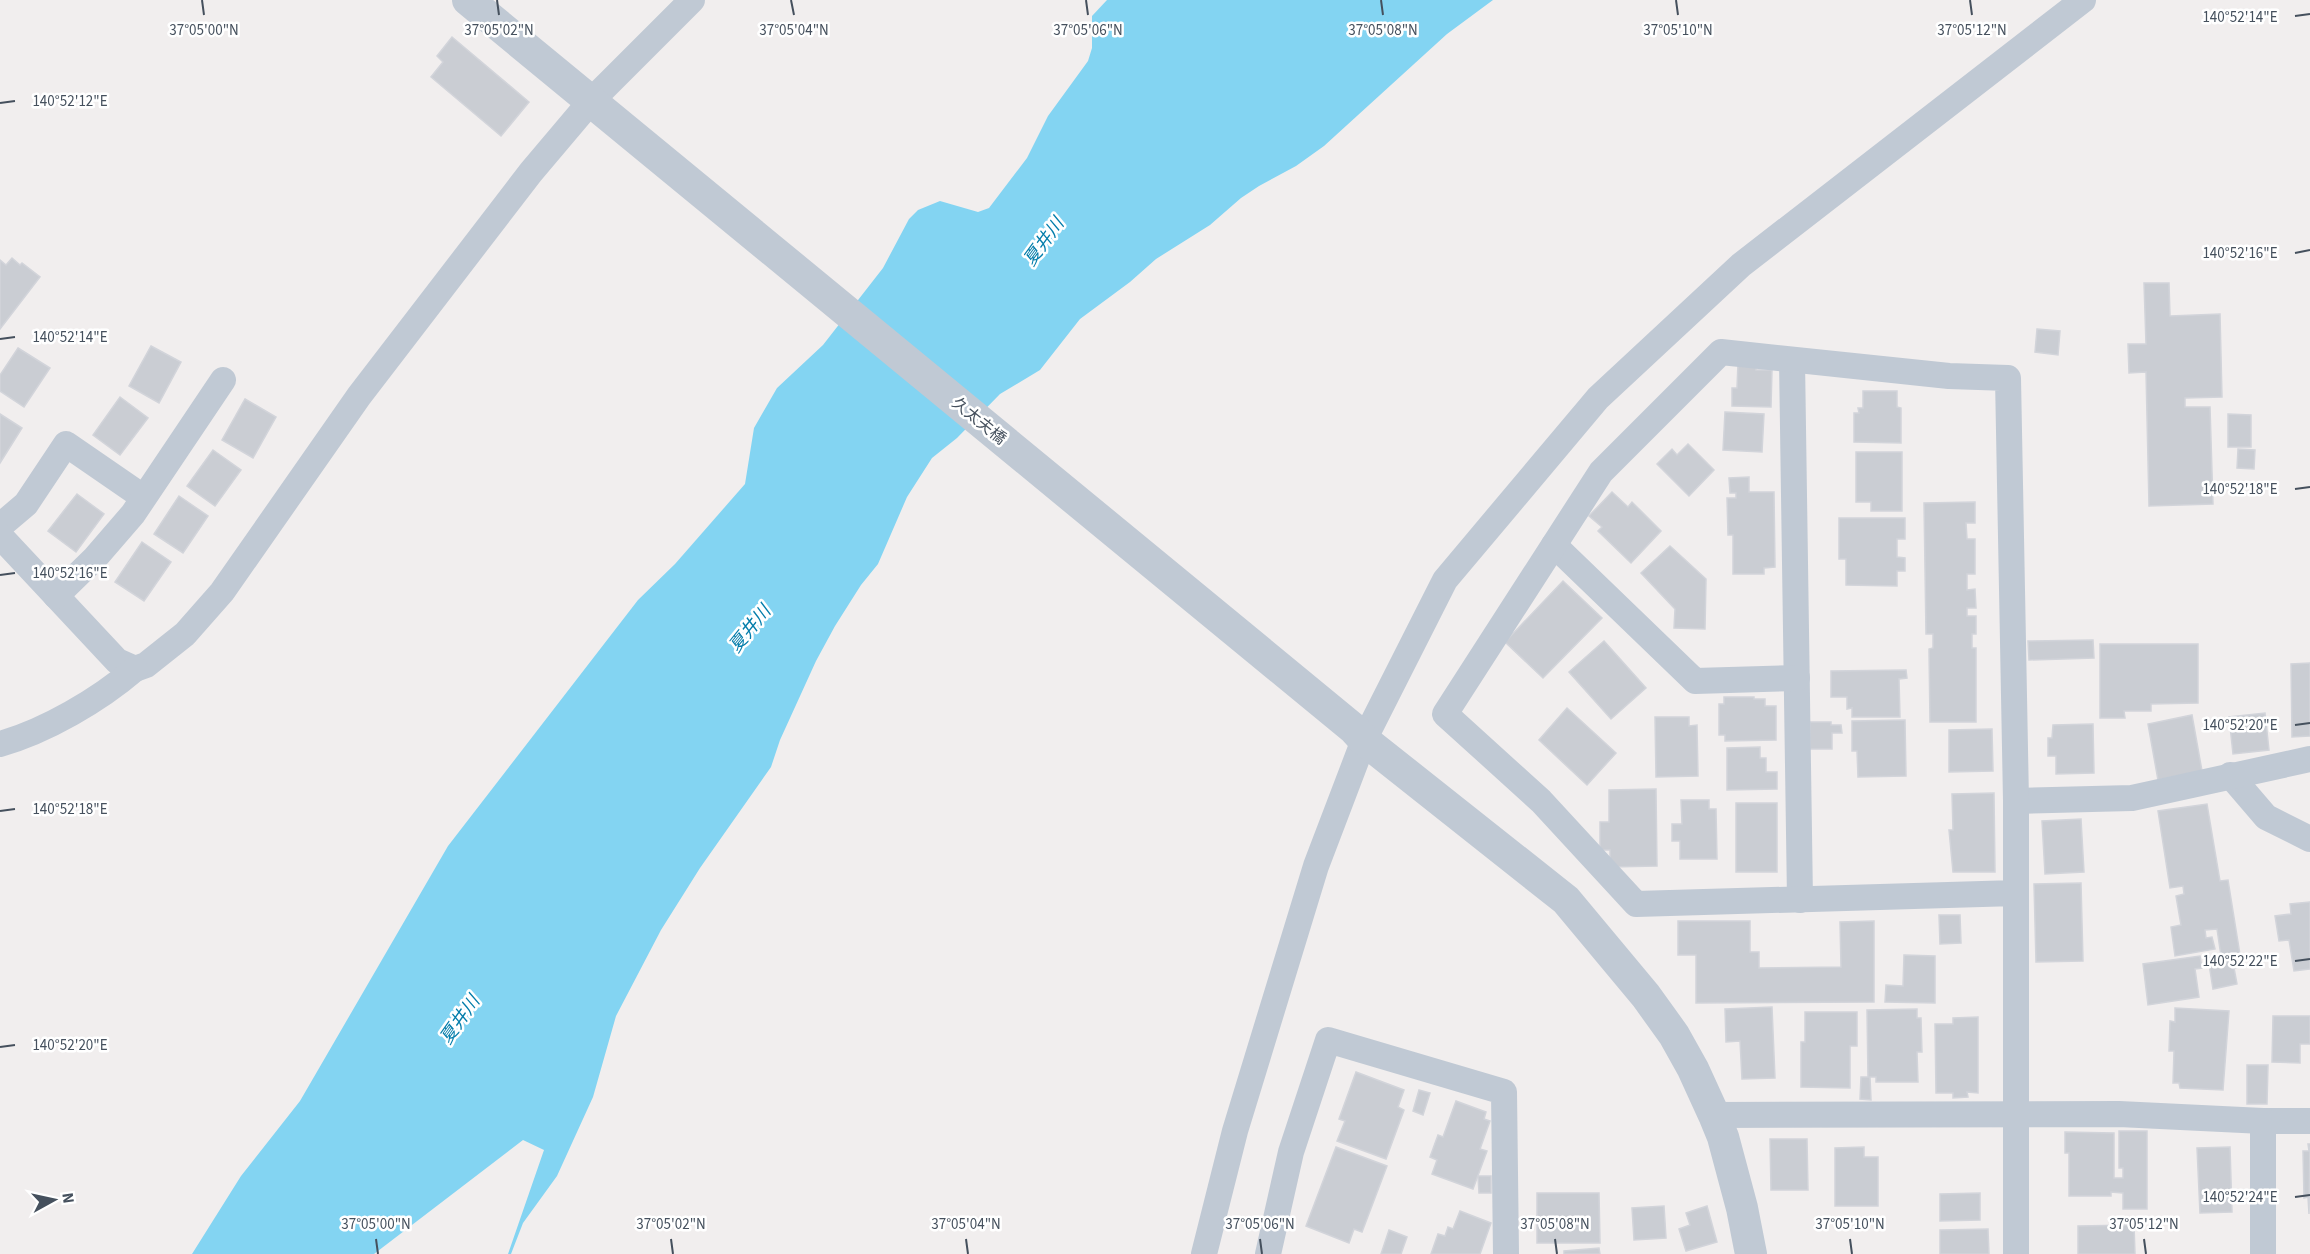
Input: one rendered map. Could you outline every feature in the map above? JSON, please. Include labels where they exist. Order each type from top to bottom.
[{"type":"street","name":"久太夫橋","points":[[468,0],[1359,735],[1566,900],[1646,996],[1674,1035],[1693,1069],[1723,1137],[1751,1254]]},
{"type":"street","points":[[0,744],[20,738],[112,689],[135,669],[146,665],[185,634],[222,592],[359,396],[531,172],[598,107],[692,0]]},
{"type":"street","points":[[1204,1254],[1235,1131],[1316,866],[1359,735],[1444,580],[1598,398],[1741,265],[2083,0]]},
{"type":"street","points":[[2016,893],[1636,904],[1541,801],[1445,714],[1601,472],[1721,352],[1949,376],[2008,378],[2016,801],[2016,893],[2016,1254]]},
{"type":"street","points":[[1792,360],[1800,900]]},
{"type":"street","points":[[56,596],[113,538],[223,381]]},
{"type":"street","points":[[0,526],[26,504],[66,444],[143,498]]},
{"type":"street","points":[[0,536],[117,661],[135,669]]},
{"type":"street","points":[[1554,545],[1695,681],[1797,678]]},
{"type":"street","points":[[2016,801],[2132,798],[2310,759]]},
{"type":"street","points":[[2230,775],[2266,817],[2310,839]]},
{"type":"street","points":[[1268,1254],[1291,1152],[1328,1040],[1504,1092],[1506,1254]]},
{"type":"street","points":[[1714,1115],[2118,1114],[2310,1121]]},
{"type":"street","points":[[2263,1121],[2264,1254]]},
{"type":"water","name":"夏井川","points":[[1107,0],[1493,0],[1447,34],[1324,146],[1296,166],[1241,198],[1210,225],[1156,259],[1130,282],[1080,319],[1040,370],[1000,394],[957,438],[932,458],[907,497],[878,564],[861,585],[816,661],[780,740],[771,767],[700,868],[661,930],[616,1016],[593,1097],[557,1176],[523,1223],[511,1254],[508,1254],[544,1150],[523,1140],[374,1254],[192,1254],[241,1176],[300,1101],[448,846],[638,600],[675,564],[745,484],[754,428],[777,388],[823,345],[883,268],[909,219],[918,210],[940,201],[978,212],[989,208],[1027,158],[1048,116],[1088,61],[1092,48],[1092,16]]},
{"type":"building","points":[[452,37],[529,102],[501,136],[431,77],[443,62],[437,56]]},
{"type":"building","points":[[12,258],[40,277],[0,329],[0,260],[6,265]]},
{"type":"building","points":[[2144,283],[2169,283],[2170,316],[2220,314],[2222,397],[2185,398],[2185,407],[2210,407],[2213,504],[2149,506],[2146,372],[2129,373],[2128,344],[2146,344]]},
{"type":"building","points":[[2037,329],[2060,331],[2058,355],[2035,352]]},
{"type":"building","points":[[151,346],[181,362],[159,403],[129,386]]},
{"type":"building","points":[[18,348],[50,368],[24,407],[0,391],[0,375]]},
{"type":"building","points":[[1738,363],[1756,363],[1756,370],[1772,370],[1771,407],[1732,406],[1732,388],[1737,388]]},
{"type":"building","points":[[1863,391],[1897,391],[1897,407],[1901,408],[1901,443],[1854,442],[1854,413],[1859,413],[1858,408],[1863,408]]},
{"type":"building","points":[[120,397],[148,418],[120,455],[93,435]]},
{"type":"building","points":[[245,399],[276,417],[253,458],[222,440]]},
{"type":"building","points":[[1725,412],[1764,414],[1762,452],[1723,450]]},
{"type":"building","points":[[0,414],[22,428],[0,463]]},
{"type":"building","points":[[2228,414],[2251,415],[2251,447],[2228,447]]},
{"type":"building","points":[[1688,444],[1714,470],[1689,496],[1657,464],[1672,449],[1677,455]]},
{"type":"building","points":[[2238,449],[2255,450],[2254,469],[2237,468]]},
{"type":"building","points":[[213,450],[241,470],[215,506],[187,486]]},
{"type":"building","points":[[1856,452],[1902,452],[1902,511],[1871,511],[1871,502],[1856,502]]},
{"type":"building","points":[[1749,477],[1749,492],[1774,492],[1775,567],[1764,568],[1764,574],[1733,574],[1733,535],[1728,535],[1727,498],[1736,498],[1736,493],[1730,493],[1729,478]]},
{"type":"building","points":[[1612,492],[1628,507],[1632,502],[1661,531],[1631,563],[1598,531],[1602,527],[1589,516]]},
{"type":"building","points":[[77,494],[104,514],[76,552],[48,531]]},
{"type":"building","points":[[179,496],[208,516],[183,553],[154,534]]},
{"type":"building","points":[[1975,502],[1975,523],[1966,523],[1967,539],[1975,539],[1975,574],[1967,574],[1967,590],[1975,589],[1976,608],[1967,608],[1967,616],[1976,616],[1976,634],[1972,634],[1972,648],[1976,648],[1976,722],[1930,722],[1929,649],[1933,648],[1933,634],[1926,634],[1924,503]]},
{"type":"building","points":[[1839,518],[1905,518],[1905,539],[1897,539],[1897,557],[1905,558],[1905,571],[1897,571],[1897,586],[1846,585],[1846,559],[1839,559]]},
{"type":"building","points":[[142,542],[171,562],[144,601],[115,582]]},
{"type":"building","points":[[1670,546],[1706,579],[1705,629],[1674,628],[1675,609],[1641,573]]},
{"type":"building","points":[[1563,581],[1602,618],[1543,678],[1505,642]]},
{"type":"building","points":[[2093,640],[2094,658],[2029,660],[2028,641]]},
{"type":"building","points":[[1604,641],[1646,688],[1611,719],[1569,672]]},
{"type":"building","points":[[2100,644],[2198,644],[2198,703],[2151,704],[2151,711],[2124,711],[2125,718],[2100,718]]},
{"type":"building","points":[[2310,663],[2310,736],[2292,737],[2291,664]]},
{"type":"building","points":[[1906,670],[1907,678],[1899,679],[1900,717],[1852,717],[1852,708],[1847,709],[1847,697],[1831,697],[1831,671]]},
{"type":"building","points":[[1724,697],[1754,697],[1754,699],[1765,699],[1765,706],[1776,706],[1776,740],[1725,741],[1725,735],[1719,735],[1719,704],[1724,704]]},
{"type":"building","points":[[1567,708],[1616,753],[1587,785],[1539,740]]},
{"type":"building","points":[[2265,713],[2269,750],[2233,754],[2229,717]]},
{"type":"building","points":[[2192,715],[2202,771],[2158,780],[2148,724]]},
{"type":"building","points":[[1655,717],[1689,717],[1689,726],[1697,725],[1698,776],[1656,777]]},
{"type":"building","points":[[1905,720],[1906,776],[1858,777],[1857,751],[1852,751],[1852,721]]},
{"type":"building","points":[[1810,722],[1831,722],[1831,725],[1841,725],[1842,733],[1832,733],[1832,749],[1810,749]]},
{"type":"building","points":[[2093,724],[2094,773],[2056,774],[2056,756],[2048,756],[2048,738],[2052,738],[2053,725]]},
{"type":"building","points":[[1992,729],[1993,771],[1949,772],[1949,730]]},
{"type":"building","points":[[1760,747],[1760,758],[1766,758],[1766,772],[1777,772],[1777,789],[1727,790],[1727,748]]},
{"type":"building","points":[[1656,789],[1657,866],[1610,867],[1610,850],[1600,850],[1600,822],[1609,822],[1609,790]]},
{"type":"building","points":[[1994,793],[1995,872],[1953,872],[1949,830],[1953,830],[1952,794]]},
{"type":"building","points":[[1681,800],[1709,800],[1709,809],[1716,809],[1717,859],[1680,859],[1680,841],[1672,841],[1672,824],[1682,824]]},
{"type":"building","points":[[1736,803],[1777,803],[1777,872],[1736,872]]},
{"type":"building","points":[[2207,804],[2220,881],[2228,880],[2242,967],[2234,968],[2237,984],[2213,989],[2208,958],[2221,956],[2217,929],[2205,930],[2206,938],[2212,937],[2215,949],[2175,956],[2171,927],[2181,925],[2176,896],[2184,894],[2183,886],[2170,888],[2158,811]]},
{"type":"building","points":[[2081,819],[2084,872],[2045,874],[2042,821]]},
{"type":"building","points":[[2081,883],[2083,961],[2036,962],[2034,884]]},
{"type":"building","points":[[2310,902],[2310,969],[2294,971],[2289,940],[2279,941],[2275,916],[2291,914],[2290,904]]},
{"type":"building","points":[[1939,915],[1960,915],[1961,943],[1940,944]]},
{"type":"building","points":[[1678,921],[1750,921],[1750,952],[1759,952],[1759,968],[1841,967],[1840,922],[1874,921],[1874,1002],[1696,1003],[1696,955],[1678,955]]},
{"type":"building","points":[[1904,955],[1935,956],[1935,1003],[1885,1002],[1886,985],[1903,986]]},
{"type":"building","points":[[2200,956],[2202,968],[2195,969],[2199,997],[2148,1005],[2143,964]]},
{"type":"building","points":[[1772,1007],[1775,1078],[1742,1079],[1740,1041],[1726,1042],[1725,1009]]},
{"type":"building","points":[[2175,1008],[2229,1011],[2223,1090],[2180,1088],[2179,1083],[2173,1083],[2174,1051],[2169,1051],[2170,1021],[2175,1022]]},
{"type":"building","points":[[1917,1009],[1917,1018],[1921,1018],[1922,1052],[1917,1052],[1918,1082],[1876,1082],[1876,1077],[1870,1077],[1871,1100],[1860,1099],[1861,1077],[1868,1077],[1867,1010]]},
{"type":"building","points":[[1805,1012],[1857,1012],[1857,1046],[1850,1046],[1850,1088],[1801,1087],[1801,1042],[1805,1042]]},
{"type":"building","points":[[2273,1016],[2310,1016],[2310,1044],[2300,1044],[2300,1063],[2272,1062]]},
{"type":"building","points":[[1978,1017],[1978,1093],[1967,1092],[1968,1097],[1953,1098],[1953,1093],[1936,1093],[1935,1024],[1953,1024],[1953,1018]]},
{"type":"building","points":[[2247,1065],[2268,1065],[2267,1104],[2247,1104]]},
{"type":"building","points":[[1356,1072],[1404,1090],[1398,1107],[1404,1110],[1386,1159],[1337,1141],[1345,1121],[1339,1119]]},
{"type":"building","points":[[1419,1090],[1430,1093],[1423,1115],[1413,1111]]},
{"type":"building","points":[[1456,1101],[1486,1112],[1484,1119],[1490,1121],[1480,1149],[1487,1151],[1473,1189],[1432,1174],[1437,1160],[1430,1157],[1438,1135],[1443,1137]]},
{"type":"building","points":[[2119,1131],[2147,1131],[2147,1209],[2123,1209],[2123,1193],[2111,1192],[2111,1196],[2069,1196],[2069,1153],[2065,1153],[2065,1132],[2114,1133],[2114,1178],[2123,1178],[2123,1168],[2119,1168]]},
{"type":"building","points":[[1770,1139],[1807,1139],[1808,1190],[1771,1190]]},
{"type":"building","points":[[2308,1144],[2310,1144],[2309,1214],[2308,1197],[2304,1198],[2303,1151],[2309,1151]]},
{"type":"building","points":[[1336,1147],[1387,1166],[1362,1232],[1354,1229],[1349,1243],[1306,1226]]},
{"type":"building","points":[[1864,1147],[1864,1157],[1878,1157],[1878,1206],[1835,1206],[1835,1148]]},
{"type":"building","points":[[2230,1147],[2232,1212],[2200,1213],[2197,1148]]},
{"type":"building","points":[[1478,1176],[1491,1176],[1491,1193],[1479,1193]]},
{"type":"building","points":[[1537,1193],[1599,1193],[1600,1243],[1537,1243]]},
{"type":"building","points":[[1980,1193],[1980,1220],[1940,1221],[1940,1194]]},
{"type":"building","points":[[1664,1206],[1666,1238],[1634,1240],[1632,1208]]},
{"type":"building","points":[[1707,1206],[1717,1242],[1686,1251],[1679,1229],[1690,1225],[1686,1213]]},
{"type":"building","points":[[1460,1211],[1491,1223],[1480,1254],[1431,1254],[1438,1234],[1445,1236],[1448,1227],[1453,1229]]},
{"type":"building","points":[[2134,1225],[2135,1254],[2078,1254],[2078,1226]]},
{"type":"building","points":[[1988,1229],[1989,1254],[1940,1254],[1940,1230]]},
{"type":"building","points":[[1389,1230],[1407,1237],[1401,1254],[1381,1254]]},
{"type":"building","points":[[1599,1248],[1600,1254],[1564,1254],[1564,1251]]}]
